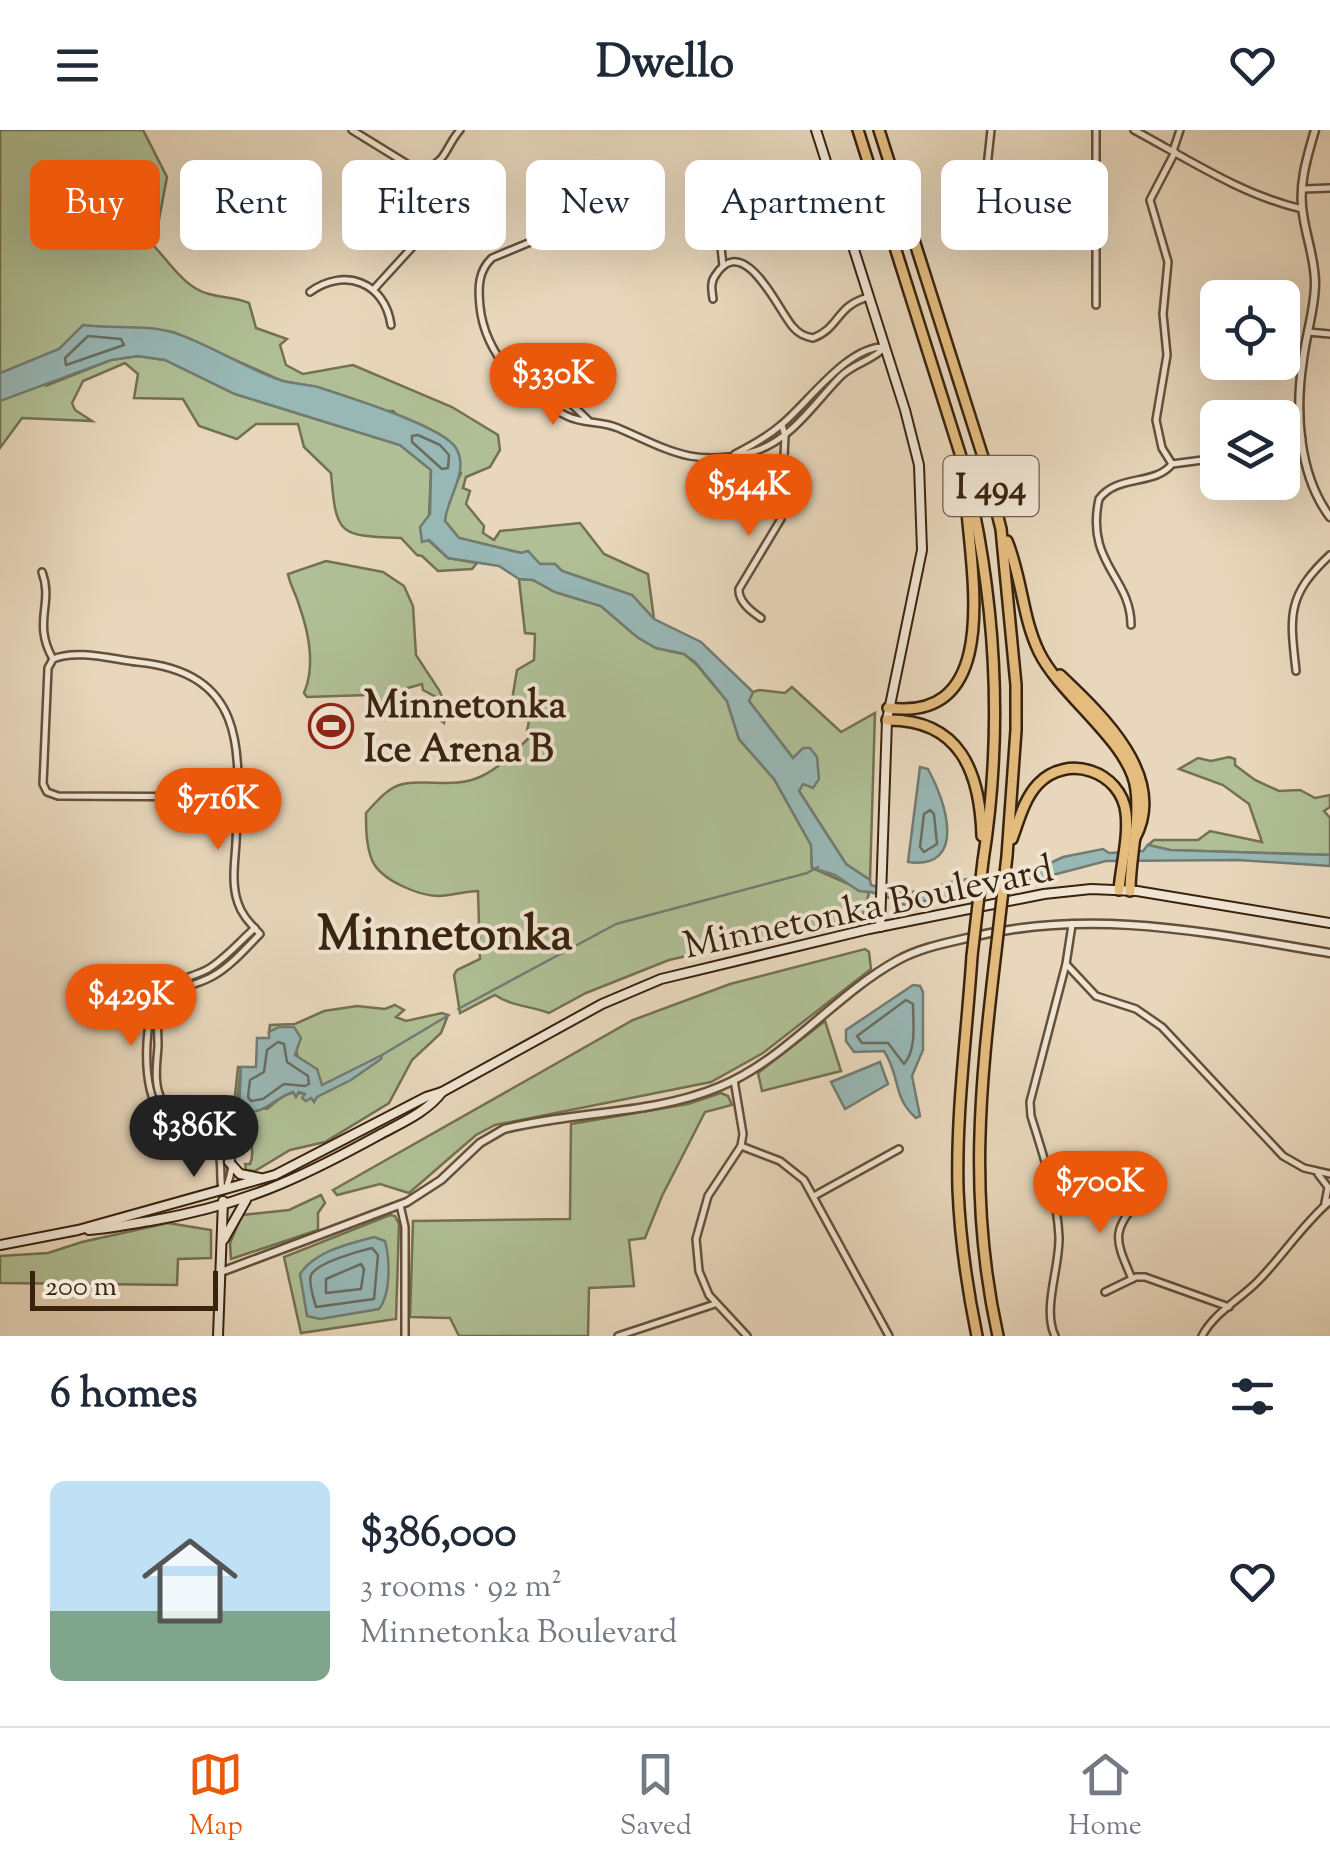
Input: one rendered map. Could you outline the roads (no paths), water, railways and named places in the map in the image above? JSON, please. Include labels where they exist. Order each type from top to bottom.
[{"type":"highway","name":"I 494","points":[[858,130],[964,466],[978,520],[995,644],[994,778],[972,956],[959,1120],[958,1174],[965,1271],[977,1336]]},
{"type":"highway","name":"I 494","points":[[879,130],[983,458],[1001,529],[1016,685],[1016,730],[1007,856],[981,1072],[978,1171],[984,1262],[998,1336]]},
{"type":"highway","points":[[888,708],[920,708],[936,702],[948,694],[966,667],[974,601],[964,466]]},
{"type":"highway","points":[[1001,529],[1032,634],[1054,676],[1120,753],[1132,775],[1137,794],[1124,890]]},
{"type":"highway","points":[[887,720],[905,720],[938,730],[959,750],[979,793],[983,861]]},
{"type":"highway","points":[[1007,856],[1022,810],[1039,782],[1064,769],[1091,770],[1112,783],[1122,798],[1126,814],[1124,890]]},
{"type":"main road","points":[[816,130],[916,451],[923,521],[918,579],[888,708],[880,927]]},
{"type":"main road","name":"Minnetonka Boulevard","points":[[0,1245],[78,1230],[224,1192],[296,1166],[602,1004],[661,978],[880,927],[1075,890],[1124,890],[1330,923]]},
{"type":"main road","name":"Minnetonka Boulevard","points":[[78,1230],[102,1229],[247,1198],[340,1157],[428,1107],[442,1092]]},
{"type":"main road","points":[[230,1162],[246,1176],[264,1178]]},
{"type":"main road","points":[[218,1336],[224,1192]]},
{"type":"main road","points":[[222,1243],[247,1198]]},
{"type":"street","points":[[352,130],[400,160]]},
{"type":"street","points":[[441,160],[460,130]]},
{"type":"street","points":[[988,160],[991,130]]},
{"type":"street","points":[[1096,130],[1096,306]]},
{"type":"street","points":[[1134,130],[1247,190],[1302,211]]},
{"type":"street","points":[[1172,464],[1162,448],[1156,420],[1167,355],[1163,314],[1168,262],[1150,200],[1174,152],[1180,130]]},
{"type":"street","points":[[1314,130],[1302,188],[1302,211],[1314,269],[1313,307],[1300,390],[1302,439],[1310,480],[1330,516]]},
{"type":"street","points":[[1302,188],[1330,188]]},
{"type":"street","points":[[526,244],[492,258],[480,278],[480,308],[489,342],[508,370],[565,416],[619,428],[681,456],[709,459],[748,453],[784,436],[850,368],[885,347]]},
{"type":"street","points":[[374,289],[410,250]]},
{"type":"street","points":[[721,250],[723,267]]},
{"type":"street","points":[[713,299],[712,282],[723,267],[737,264],[758,274],[790,323],[806,337],[820,336],[844,308],[869,296]]},
{"type":"street","points":[[310,292],[329,281],[361,282],[374,289],[386,304],[391,324]]},
{"type":"street","points":[[1308,332],[1330,334]]},
{"type":"street","points":[[735,454],[782,425],[844,363],[862,352],[885,347]]},
{"type":"street","points":[[535,394],[566,399],[588,420]]},
{"type":"street","points":[[762,618],[750,611],[739,589],[781,519],[782,425]]},
{"type":"street","points":[[1130,625],[1131,608],[1100,550],[1096,528],[1099,499],[1116,484],[1166,472],[1172,464],[1200,460]]},
{"type":"street","points":[[1296,671],[1291,612],[1310,576],[1330,555]]},
{"type":"street","points":[[42,572],[47,585],[41,626],[52,659]]},
{"type":"street","points":[[52,659],[72,655],[181,670],[221,703],[234,728],[236,896],[241,910],[260,934],[218,973],[168,997],[158,1017],[158,1092],[175,1113],[211,1130],[225,1146],[230,1162],[224,1192],[215,1146],[205,1135],[164,1116],[150,1096],[150,1017],[164,989],[214,966],[254,928]]},
{"type":"street","points":[[52,659],[48,668],[43,784],[47,792],[58,796],[237,797]]},
{"type":"street","points":[[220,1272],[422,1194],[480,1142],[504,1129],[680,1099],[734,1080],[900,959],[984,934],[1072,922],[1159,926],[1330,952]]},
{"type":"street","points":[[1055,1336],[1051,1316],[1059,1240],[1057,1216],[1030,1102],[1066,964],[1072,922]]},
{"type":"street","points":[[1066,964],[1087,990],[1136,1009],[1162,1027],[1274,1147],[1294,1163],[1330,1174]]},
{"type":"street","points":[[734,1080],[742,1146],[708,1196],[698,1222],[696,1255],[714,1304],[747,1336]]},
{"type":"street","points":[[742,1146],[789,1167],[804,1180],[888,1336]]},
{"type":"street","points":[[814,1196],[899,1149]]},
{"type":"street","points":[[1202,1336],[1211,1322],[1269,1270],[1327,1203],[1328,1187],[1316,1172]]},
{"type":"street","points":[[1132,1279],[1117,1236],[1122,1220],[1136,1204]]},
{"type":"street","points":[[400,1205],[405,1227],[405,1336]]},
{"type":"street","points":[[1105,1292],[1132,1279],[1153,1278],[1229,1307]]},
{"type":"street","points":[[618,1336],[714,1304]]},
{"type":"water","points":[[83,325],[175,333],[267,375],[370,404],[447,439],[456,448],[460,466],[445,521],[459,538],[521,553],[528,551],[540,564],[555,564],[562,571],[632,595],[654,619],[701,642],[753,692],[749,701],[793,758],[803,748],[810,748],[817,757],[819,779],[813,788],[803,784],[799,791],[846,864],[870,880],[871,885],[890,891],[922,892],[951,882],[1044,866],[1063,857],[1103,849],[1109,853],[1143,851],[1148,845],[1170,850],[1330,855],[1330,866],[1238,860],[1106,861],[909,905],[859,891],[835,875],[812,868],[811,845],[774,779],[739,739],[727,701],[696,663],[684,654],[656,648],[637,637],[601,606],[555,592],[533,580],[519,579],[499,566],[448,558],[429,540],[422,542],[420,527],[430,514],[431,470],[400,445],[235,394],[165,360],[138,356],[111,360],[0,401],[0,373],[59,349]]},
{"type":"water","points":[[920,767],[928,769],[935,783],[947,830],[939,855],[927,862],[908,862]]},
{"type":"water","points":[[913,985],[920,986],[923,992],[923,1050],[912,1076],[920,1116],[916,1118],[903,1102],[884,1051],[854,1052],[846,1041],[846,1030]]},
{"type":"water","points":[[294,1027],[301,1038],[295,1055],[317,1069],[322,1085],[382,1055],[381,1059],[314,1102],[302,1098],[305,1094],[299,1092],[296,1097],[293,1092],[255,1111],[239,1110],[241,1067],[256,1067],[257,1038],[269,1038],[269,1032]]},
{"type":"water","points":[[880,1062],[888,1084],[845,1109],[831,1082]]},
{"type":"water","points":[[374,1237],[385,1241],[388,1258],[387,1286],[379,1309],[320,1319],[307,1316],[300,1274],[306,1266],[333,1250]]},
{"type":"waterway","points":[[458,1009],[616,924],[818,867]]},
{"type":"waterway","points":[[382,1055],[449,1015]]},
{"type":"place","name":"Minnetonka Ice Arena B","points":[[331,726]]},
{"type":"district","name":"Minnetonka","points":[[445,932]]}]
